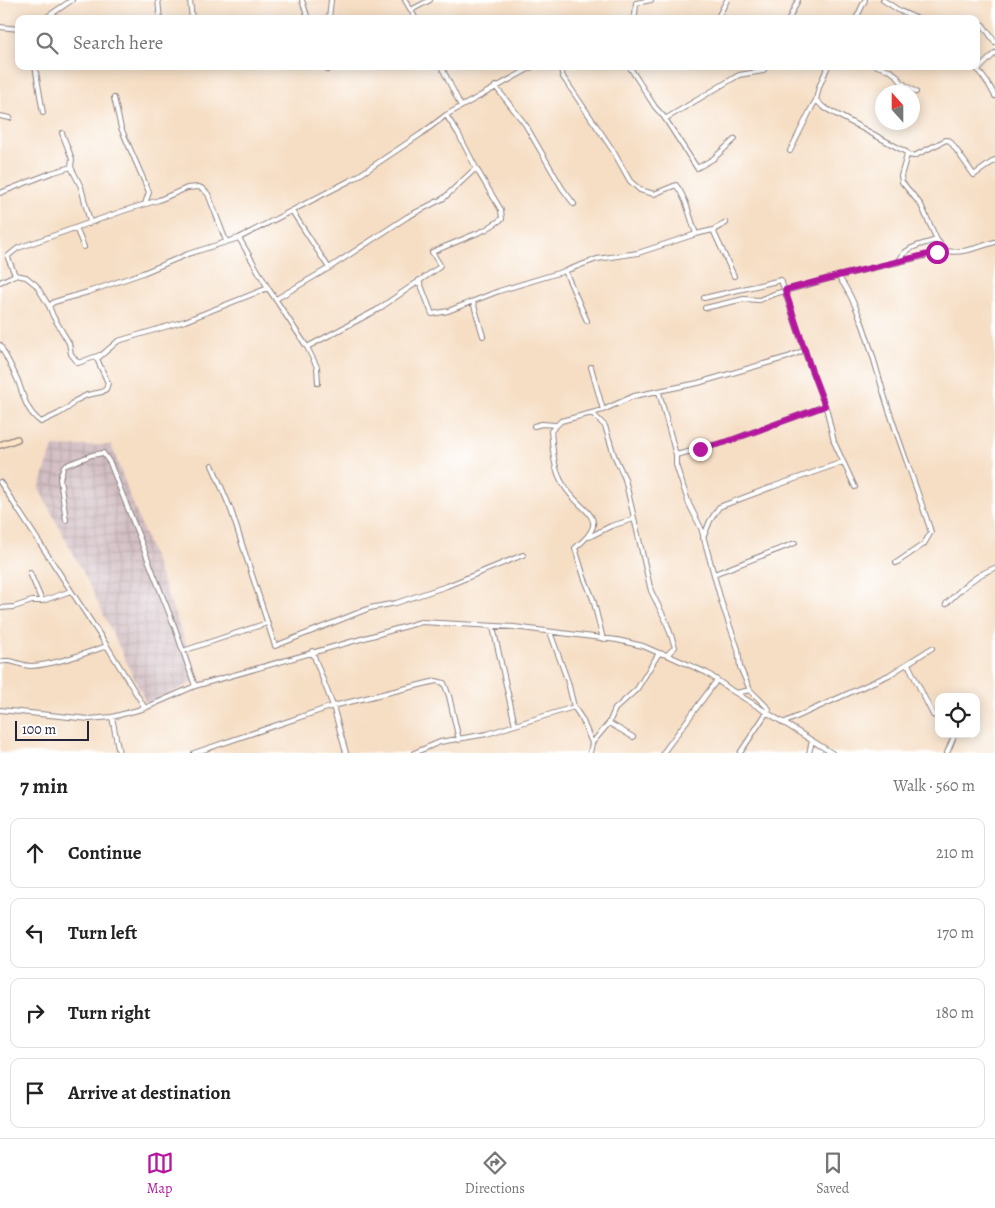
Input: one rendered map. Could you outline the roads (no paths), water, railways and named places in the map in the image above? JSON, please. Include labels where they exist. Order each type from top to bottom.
[{"type":"street","points":[[50,15],[71,0]]},
{"type":"street","points":[[158,0],[160,15]]},
{"type":"street","points":[[190,0],[192,15]]},
{"type":"street","points":[[302,0],[307,15]]},
{"type":"street","points":[[330,15],[331,0]]},
{"type":"street","points":[[405,0],[413,15]]},
{"type":"street","points":[[410,10],[430,0]]},
{"type":"street","points":[[635,15],[637,1],[651,0]]},
{"type":"street","points":[[719,15],[727,0]]},
{"type":"street","points":[[791,15],[798,0]]},
{"type":"street","points":[[858,15],[865,0]]},
{"type":"street","points":[[883,0],[909,15]]},
{"type":"street","points":[[980,24],[983,25],[995,42]]},
{"type":"street","points":[[0,27],[15,29]]},
{"type":"street","points":[[980,65],[995,53]]},
{"type":"street","points":[[36,70],[43,113]]},
{"type":"street","points":[[443,70],[461,106]]},
{"type":"street","points":[[50,306],[54,302],[239,238],[354,178],[446,115],[526,70]]},
{"type":"street","points":[[561,70],[563,78],[612,149],[630,181],[640,190],[654,194],[676,185],[683,194],[696,234]]},
{"type":"street","points":[[632,70],[697,168],[713,159],[735,138]]},
{"type":"street","points":[[666,119],[739,75],[764,70]]},
{"type":"street","points":[[790,151],[816,100],[826,70]]},
{"type":"street","points":[[889,70],[905,85]]},
{"type":"street","points":[[978,70],[995,96]]},
{"type":"street","points":[[495,86],[525,124],[562,188],[574,204]]},
{"type":"street","points":[[114,98],[121,128],[149,192],[146,204]]},
{"type":"street","points":[[816,100],[823,107],[906,152],[908,155],[914,156],[946,140],[950,141],[974,175],[995,160]]},
{"type":"street","points":[[307,347],[377,310],[439,266],[432,252],[485,230],[502,219],[501,210],[446,115]]},
{"type":"street","points":[[0,116],[10,118]]},
{"type":"street","points":[[62,133],[72,159],[71,167],[81,187],[89,224]]},
{"type":"street","points":[[908,155],[901,176],[902,182],[921,205],[936,240],[946,251]]},
{"type":"street","points":[[0,193],[71,167]]},
{"type":"street","points":[[276,298],[329,268],[406,217],[444,198],[476,168]]},
{"type":"street","points":[[15,275],[8,258],[14,252],[31,243],[187,188],[199,187],[208,194],[226,241]]},
{"type":"street","points":[[292,211],[329,268]]},
{"type":"street","points":[[420,280],[432,314],[448,311],[499,290],[565,271],[597,259],[638,253],[714,230],[726,223]]},
{"type":"street","points":[[76,228],[84,247]]},
{"type":"street","points":[[714,230],[734,276]]},
{"type":"street","points":[[239,238],[318,367],[318,383]]},
{"type":"street","points":[[899,262],[902,255],[910,249],[936,240]]},
{"type":"street","points":[[705,308],[744,300],[759,300],[785,290],[838,276],[946,251],[963,252],[995,242]]},
{"type":"street","points":[[565,271],[587,321]]},
{"type":"street","points":[[0,282],[15,275],[31,280],[50,306],[53,316],[69,343],[71,354],[78,362],[100,355],[118,341],[186,320],[268,288]]},
{"type":"street","points":[[838,276],[847,288],[870,347],[900,445],[917,488],[931,532],[924,544],[896,563]]},
{"type":"street","points":[[704,298],[781,280],[825,406],[834,442],[855,487]]},
{"type":"street","points":[[473,302],[483,336]]},
{"type":"street","points":[[0,345],[18,381],[27,407],[31,414],[41,422],[68,408],[75,401],[106,389],[108,382],[97,362],[100,355]]},
{"type":"street","points":[[589,537],[593,524],[590,513],[575,501],[563,485],[556,467],[551,431],[555,425],[561,421],[603,410],[634,396],[698,384],[788,357],[805,350]]},
{"type":"street","points":[[591,367],[603,410]]},
{"type":"street","points":[[659,392],[676,455],[676,465],[703,538],[738,649],[740,667],[750,690],[769,710],[740,753]]},
{"type":"street","points":[[676,455],[726,442],[825,406]]},
{"type":"street","points":[[592,413],[605,426],[614,455],[625,479],[651,591],[666,621],[675,646],[667,655]]},
{"type":"street","points":[[534,426],[542,424],[555,425]]},
{"type":"street","points":[[0,445],[17,439]]},
{"type":"street","points":[[66,520],[60,480],[64,466],[103,452],[110,463],[195,686]]},
{"type":"street","points":[[703,538],[710,521],[719,507],[772,486],[843,462]]},
{"type":"street","points":[[212,465],[231,510],[275,646],[370,608],[396,603],[447,586],[523,555]]},
{"type":"street","points":[[0,482],[145,708]]},
{"type":"street","points":[[602,639],[593,599],[575,548],[589,537],[611,526],[634,519]]},
{"type":"street","points":[[714,574],[795,543]]},
{"type":"street","points":[[946,604],[960,589],[982,573],[995,568]]},
{"type":"street","points":[[30,573],[42,601]]},
{"type":"street","points":[[0,608],[14,607],[32,601],[42,601],[71,591]]},
{"type":"street","points":[[0,710],[89,719],[112,717],[145,708],[195,686],[420,622],[480,624],[617,640],[667,655],[707,672],[736,693],[832,753]]},
{"type":"street","points":[[183,652],[267,623]]},
{"type":"street","points":[[493,627],[515,725]]},
{"type":"street","points":[[550,632],[568,682],[574,707],[592,743]]},
{"type":"street","points":[[0,662],[6,660],[30,666],[64,659],[107,646]]},
{"type":"street","points":[[783,723],[889,676],[932,648]]},
{"type":"street","points":[[312,652],[333,706],[346,752],[340,753]]},
{"type":"street","points":[[590,753],[592,743],[609,723],[615,708],[637,689],[659,653]]},
{"type":"street","points":[[908,664],[935,716]]},
{"type":"street","points":[[664,753],[717,680]]},
{"type":"street","points":[[194,753],[333,706],[436,681],[444,683],[449,696],[459,740]]},
{"type":"street","points":[[736,693],[750,690]]},
{"type":"street","points":[[414,753],[440,742],[487,734],[574,707]]},
{"type":"street","points":[[112,717],[119,753]]},
{"type":"street","points":[[609,723],[633,737]]},
{"type":"street","points":[[947,753],[953,738]]},
{"type":"street","points":[[809,753],[812,741]]}]
